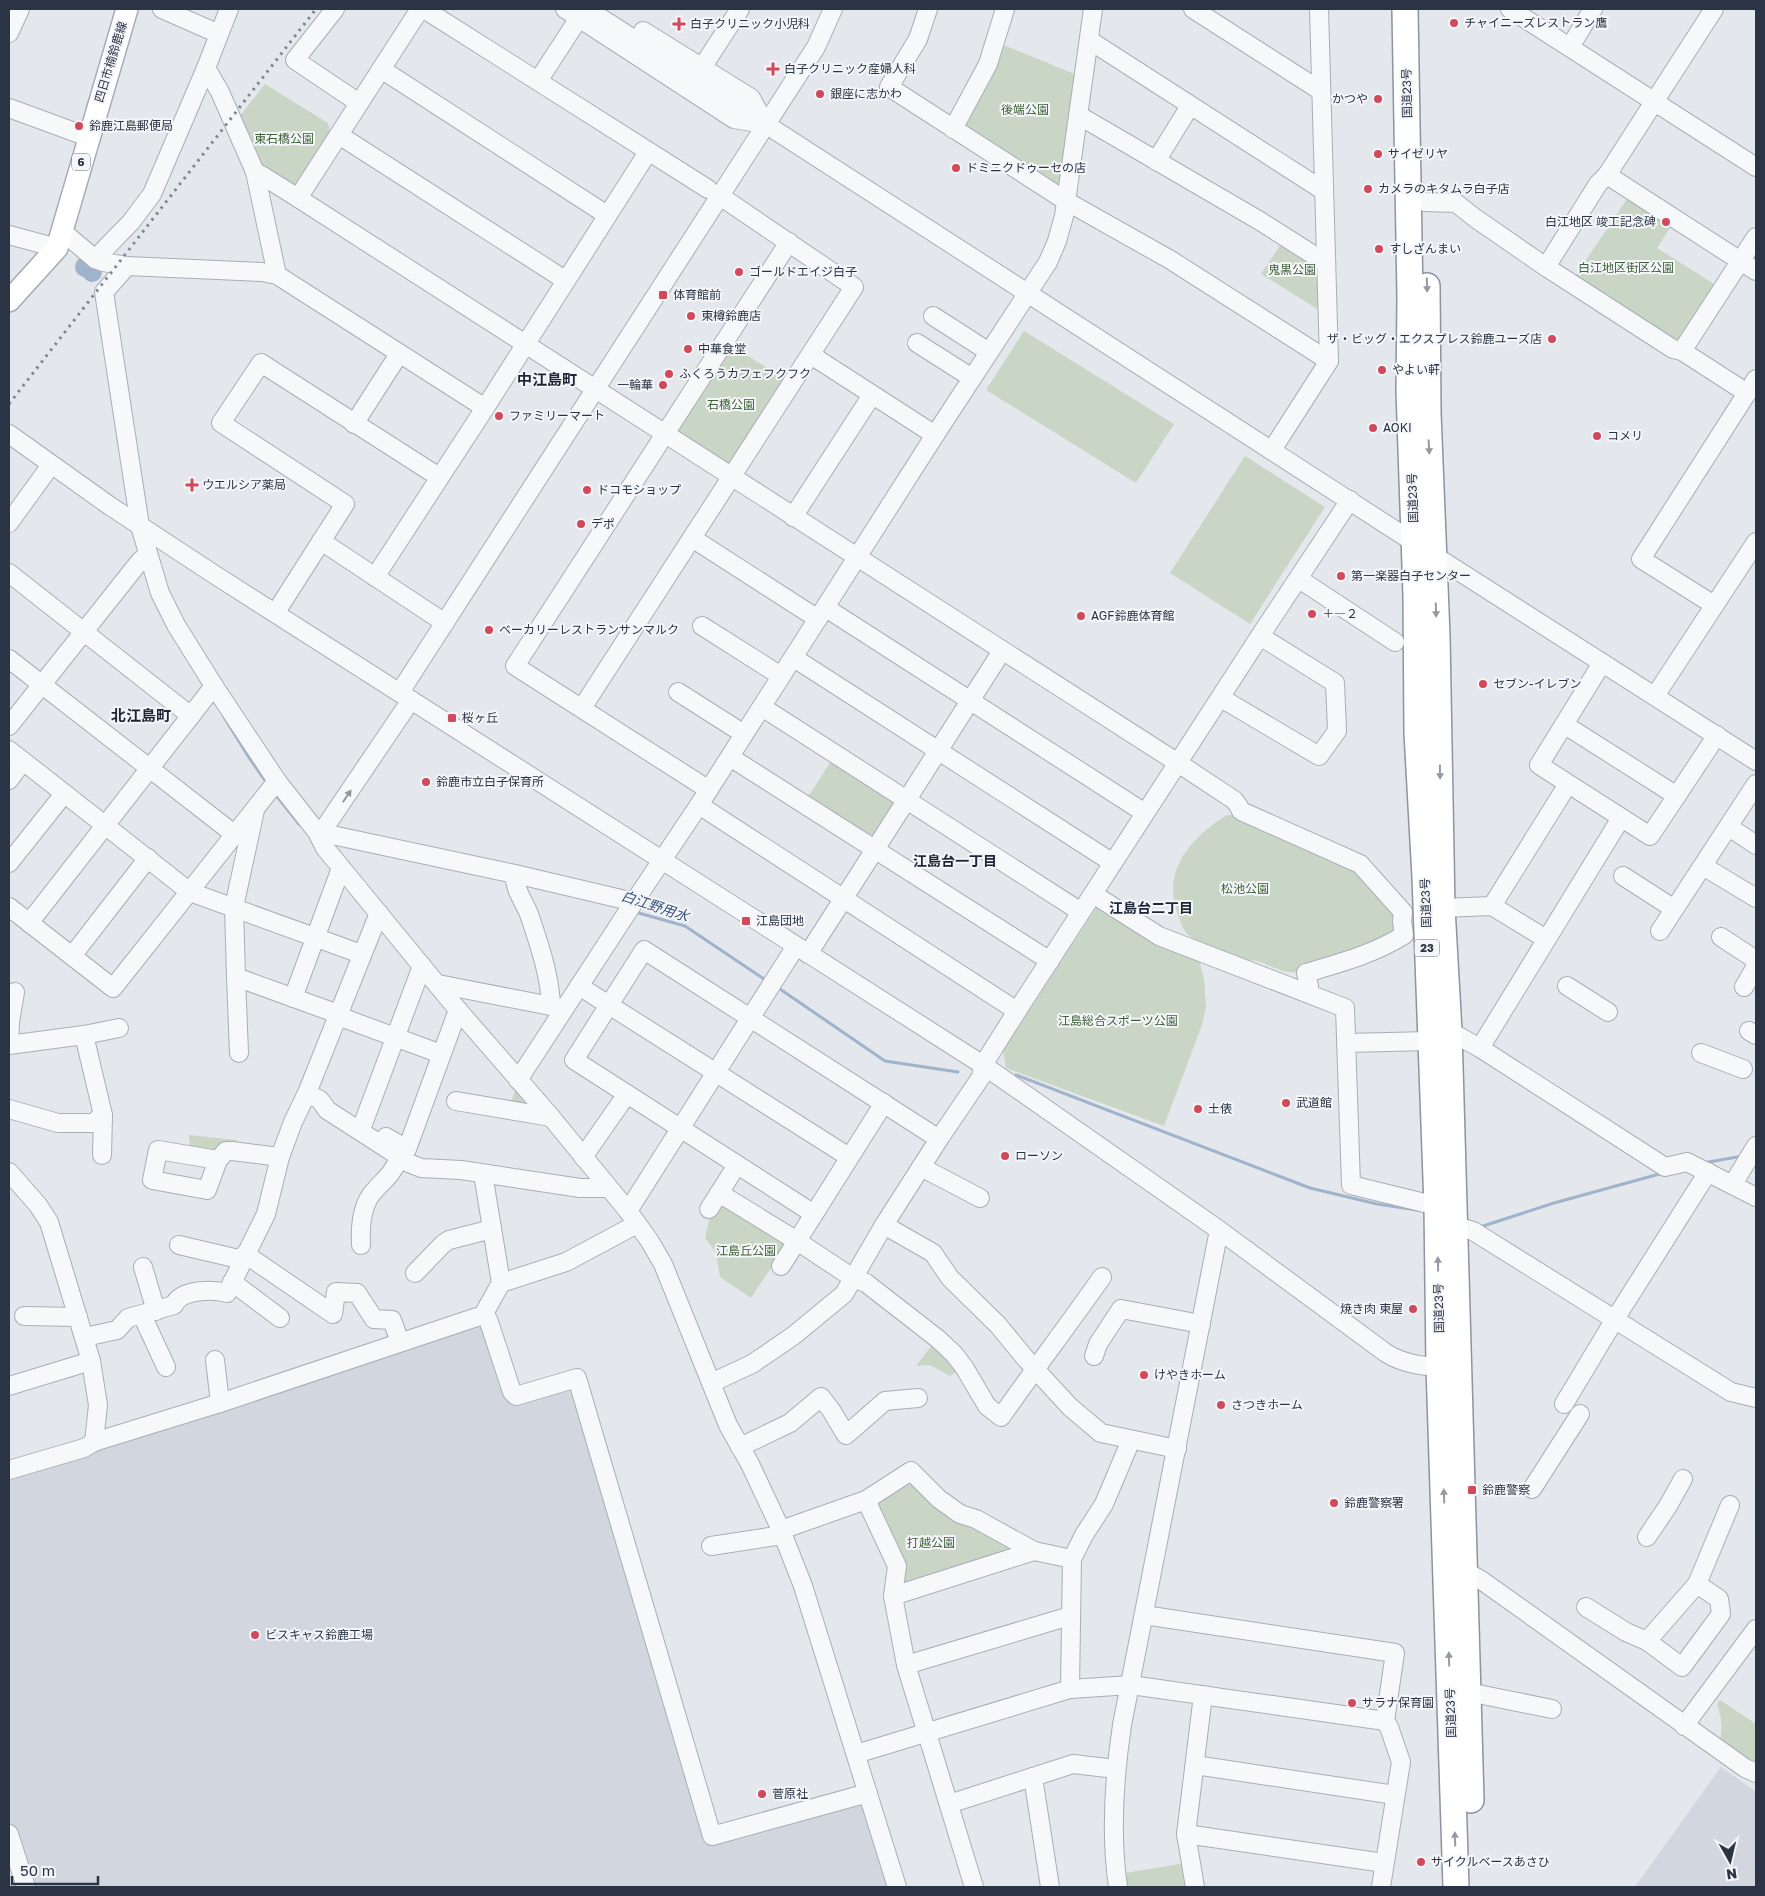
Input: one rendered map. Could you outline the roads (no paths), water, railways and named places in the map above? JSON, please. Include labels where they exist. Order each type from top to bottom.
[{"type":"highway","name":"国道23号","points":[[1405,9],[1410,298],[1409,391],[1425,549],[1442,908],[1437,1206],[1449,1367],[1456,1572],[1472,1887]]},
{"type":"highway","name":"国道23号","points":[[1421,9],[1428,414],[1425,549],[1417,733],[1425,877],[1454,1225],[1449,1367]]},
{"type":"highway","name":"国道23号","points":[[1456,1572],[1456,1887]]},
{"type":"main road","name":"四日市楠鈴鹿線","points":[[9,301],[59,239],[127,9]]},
{"type":"street","points":[[9,33],[20,9]]},
{"type":"street","points":[[162,9],[219,34]]},
{"type":"street","points":[[95,258],[131,222],[152,194],[229,9]]},
{"type":"street","points":[[335,9],[295,60],[359,103]]},
{"type":"street","points":[[298,198],[422,9],[714,192],[854,287],[582,708]]},
{"type":"street","points":[[608,9],[751,98],[766,124]]},
{"type":"street","points":[[705,63],[740,9]]},
{"type":"street","points":[[319,836],[405,696],[445,623],[595,390],[714,192],[766,124],[816,46],[834,9]]},
{"type":"street","points":[[928,9],[918,39],[888,87],[1066,201],[1168,258],[1329,361]]},
{"type":"street","points":[[953,129],[988,64],[1005,9]]},
{"type":"street","points":[[518,1080],[557,1008],[579,986],[630,907],[663,861],[935,435],[1036,282],[1053,252],[1061,229],[1066,201],[1093,9]]},
{"type":"street","points":[[1193,9],[1321,91]]},
{"type":"street","points":[[1272,450],[1329,361],[1319,9]]},
{"type":"street","points":[[1510,9],[1756,167]]},
{"type":"street","points":[[1570,47],[1593,9]]},
{"type":"street","points":[[1546,267],[1598,184],[1607,174],[1714,9]]},
{"type":"street","points":[[538,81],[577,12],[766,124],[1602,663],[1756,760]]},
{"type":"street","points":[[1089,40],[1324,191]]},
{"type":"street","points":[[206,68],[220,92],[254,172],[277,275]]},
{"type":"street","points":[[381,69],[607,215]]},
{"type":"street","points":[[1156,161],[1190,106]]},
{"type":"street","points":[[9,108],[88,137]]},
{"type":"street","points":[[1078,115],[1260,221],[1326,263]]},
{"type":"street","points":[[339,135],[565,280]]},
{"type":"street","points":[[375,577],[648,152]]},
{"type":"street","points":[[254,172],[298,198],[1178,763],[1234,800],[1240,811],[1360,864],[1403,912],[1404,935],[1368,954],[1306,973],[1309,986],[1308,994]]},
{"type":"street","points":[[1607,174],[1756,271]]},
{"type":"street","points":[[1424,202],[1456,203],[1546,267],[1673,349],[1682,351],[1752,386],[1641,559],[1714,605]]},
{"type":"street","points":[[9,236],[59,239],[103,262],[127,266],[262,272],[277,275],[485,408]]},
{"type":"street","points":[[1682,351],[1756,237]]},
{"type":"street","points":[[789,242],[515,666],[582,708],[844,899],[1017,1011]]},
{"type":"street","points":[[127,266],[104,292],[144,558],[160,593],[209,693],[273,786],[319,836],[325,848],[458,1010],[551,1117],[633,1218],[663,1264],[728,1425],[750,1464],[803,1586],[896,1887]]},
{"type":"street","points":[[933,316],[989,352]]},
{"type":"street","points":[[917,343],[972,378]]},
{"type":"street","points":[[354,424],[399,354]]},
{"type":"street","points":[[811,355],[935,435]]},
{"type":"street","points":[[276,612],[345,504],[221,423],[261,363],[439,477]]},
{"type":"street","points":[[793,517],[872,395]]},
{"type":"street","points":[[9,434],[140,526],[983,1065],[1219,1230],[1397,1360],[1449,1367]]},
{"type":"street","points":[[9,523],[51,465]]},
{"type":"street","points":[[711,1382],[752,1364],[793,1336],[844,1294],[884,1225],[981,1077],[983,1065],[1017,1011],[1350,500]]},
{"type":"street","points":[[692,538],[970,701],[1145,812]]},
{"type":"street","points":[[321,541],[445,623]]},
{"type":"street","points":[[1655,696],[1756,544]]},
{"type":"street","points":[[9,726],[83,631],[144,558]]},
{"type":"street","points":[[9,573],[191,716]]},
{"type":"street","points":[[1299,579],[1395,642]]},
{"type":"street","points":[[702,626],[781,676]]},
{"type":"street","points":[[1221,698],[1319,756],[1337,731],[1335,683],[1260,636]]},
{"type":"street","points":[[501,1283],[566,1262],[633,1218],[681,1128],[772,984],[844,899],[1002,651]]},
{"type":"street","points":[[794,658],[1113,863]]},
{"type":"street","points":[[9,659],[234,834]]},
{"type":"street","points":[[1602,663],[1539,765],[1621,818],[1650,836],[1717,735]]},
{"type":"street","points":[[678,692],[744,734]]},
{"type":"street","points":[[29,923],[209,693]]},
{"type":"street","points":[[762,707],[1081,912]]},
{"type":"street","points":[[1565,725],[1677,796]]},
{"type":"street","points":[[9,750],[190,892],[316,936],[361,954]]},
{"type":"street","points":[[730,756],[1050,961]]},
{"type":"street","points":[[9,780],[23,762]]},
{"type":"street","points":[[1492,906],[1568,784]]},
{"type":"street","points":[[1660,930],[1756,784]]},
{"type":"street","points":[[9,907],[113,988],[273,786]]},
{"type":"street","points":[[9,863],[64,794]]},
{"type":"street","points":[[239,1053],[234,907],[256,808]]},
{"type":"street","points":[[1480,1048],[1621,818]]},
{"type":"street","points":[[1729,827],[1756,845]]},
{"type":"street","points":[[319,836],[332,835],[630,907]]},
{"type":"street","points":[[72,956],[148,858]]},
{"type":"street","points":[[1703,866],[1756,898]]},
{"type":"street","points":[[293,998],[341,868]]},
{"type":"street","points":[[1623,876],[1668,905],[1672,911]]},
{"type":"street","points":[[515,879],[543,955],[550,995],[557,1008]]},
{"type":"street","points":[[1093,894],[1158,936],[1345,1008],[1351,1185],[1437,1206]]},
{"type":"street","points":[[1442,908],[1492,906],[1546,939]]},
{"type":"street","points":[[85,1337],[117,1330],[128,1318],[174,1305],[176,1300],[190,1293],[209,1290],[227,1293],[266,1214],[280,1157],[293,1122],[314,1096],[338,1015],[379,913]]},
{"type":"street","points":[[1721,937],[1756,960]]},
{"type":"street","points":[[814,1214],[574,1060],[644,950],[939,1139]]},
{"type":"street","points":[[363,1124],[422,966]]},
{"type":"street","points":[[1744,987],[1756,966]]},
{"type":"street","points":[[236,977],[442,1054]]},
{"type":"street","points":[[438,984],[557,1008]]},
{"type":"street","points":[[579,986],[849,1158]]},
{"type":"street","points":[[1567,986],[1608,1012]]},
{"type":"street","points":[[15,992],[10,1022],[9,1045],[84,1035],[119,1028]]},
{"type":"street","points":[[314,1096],[407,1148],[458,1010]]},
{"type":"street","points":[[84,1035],[103,1115],[102,1155]]},
{"type":"street","points":[[1346,1043],[1439,1036],[1480,1048],[1665,1167],[1698,1167],[1756,1197]]},
{"type":"street","points":[[1701,1053],[1743,1069]]},
{"type":"street","points":[[583,1157],[627,1094]]},
{"type":"street","points":[[314,1096],[327,1110],[397,1155],[399,1159],[421,1168],[462,1170],[580,1188],[608,1188]]},
{"type":"street","points":[[456,1101],[551,1117]]},
{"type":"street","points":[[781,1266],[884,1103]]},
{"type":"street","points":[[9,1110],[58,1123],[93,1123],[103,1115]]},
{"type":"street","points":[[218,1160],[226,1151],[232,1150],[280,1157]]},
{"type":"street","points":[[1733,1184],[1752,1153]]},
{"type":"street","points":[[361,1245],[361,1225],[367,1204],[374,1190],[390,1176],[399,1159]]},
{"type":"street","points":[[709,1209],[738,1164]]},
{"type":"street","points":[[921,1167],[980,1198]]},
{"type":"street","points":[[1564,1404],[1615,1319],[1698,1167]]},
{"type":"street","points":[[9,1470],[84,1448],[94,1442],[220,1403],[483,1315],[501,1283],[483,1174]]},
{"type":"street","points":[[9,1176],[38,1205],[49,1222],[91,1361],[98,1405],[94,1442]]},
{"type":"street","points":[[719,1193],[853,1278],[866,1284],[938,1339],[954,1354],[964,1367],[987,1406],[1001,1417],[1102,1277]]},
{"type":"street","points":[[884,1225],[933,1253],[950,1278],[998,1325],[1011,1343],[1014,1344],[1070,1407],[1102,1433],[1177,1449]]},
{"type":"street","points":[[1454,1225],[1473,1231],[1731,1392],[1756,1398]]},
{"type":"street","points":[[415,1272],[449,1240],[492,1229]]},
{"type":"street","points":[[1118,1887],[1113,1826],[1116,1769],[1219,1230]]},
{"type":"street","points":[[179,1245],[244,1257],[333,1314],[336,1292],[357,1292],[374,1319],[392,1320],[400,1342]]},
{"type":"street","points":[[143,1267],[149,1313],[166,1367]]},
{"type":"street","points":[[232,1282],[280,1318]]},
{"type":"street","points":[[1094,1356],[1098,1344],[1121,1310],[1201,1324]]},
{"type":"street","points":[[483,1315],[488,1319],[512,1392],[516,1396],[577,1378],[712,1836],[868,1793]]},
{"type":"street","points":[[24,1316],[78,1317]]},
{"type":"street","points":[[215,1360],[220,1403]]},
{"type":"street","points":[[9,1386],[91,1361]]},
{"type":"street","points":[[740,1447],[790,1423],[820,1398],[831,1410],[846,1435],[885,1401],[918,1398]]},
{"type":"street","points":[[1532,1489],[1580,1414]]},
{"type":"street","points":[[1070,1689],[1072,1559],[1084,1535],[1104,1504],[1130,1440]]},
{"type":"street","points":[[711,1546],[758,1540],[781,1533],[866,1500],[911,1471],[939,1499],[960,1514],[976,1519],[1034,1551],[1072,1559]]},
{"type":"street","points":[[1647,1537],[1668,1506],[1682,1479]]},
{"type":"street","points":[[866,1500],[897,1566],[893,1596],[906,1666],[974,1887]]},
{"type":"street","points":[[1647,1641],[1698,1584],[1730,1505]]},
{"type":"street","points":[[893,1596],[1034,1551]]},
{"type":"street","points":[[1456,1572],[1481,1580],[1684,1726],[1745,1768],[1756,1773]]},
{"type":"street","points":[[1586,1606],[1626,1632],[1647,1641],[1682,1667],[1721,1614],[1720,1599],[1698,1584]]},
{"type":"street","points":[[1144,1615],[1395,1653],[1385,1721]]},
{"type":"street","points":[[906,1666],[1070,1616]]},
{"type":"street","points":[[1684,1726],[1756,1629]]},
{"type":"street","points":[[856,1754],[1070,1689],[1131,1685],[1385,1721],[1390,1727],[1400,1762],[1381,1887]]},
{"type":"street","points":[[1478,1694],[1552,1709]]},
{"type":"street","points":[[1195,1887],[1186,1834],[1203,1695]]},
{"type":"street","points":[[949,1804],[1073,1764],[1116,1769]]},
{"type":"street","points":[[1195,1765],[1395,1795]]},
{"type":"street","points":[[1033,1777],[1050,1887]]},
{"type":"street","points":[[9,1834],[26,1887]]},
{"type":"street","points":[[1186,1834],[1384,1863]]},
{"type":"waterway","points":[[85,267],[92,272]]},
{"type":"waterway","points":[[224,717],[268,785]]},
{"type":"waterway","points":[[275,794],[299,824]]},
{"type":"waterway","name":"白江野用水","points":[[635,912],[685,926],[767,981]]},
{"type":"waterway","name":"白江野用水","points":[[777,987],[885,1061],[958,1072]]},
{"type":"waterway","points":[[1016,1075],[1310,1188],[1377,1204],[1417,1210]]},
{"type":"waterway","points":[[1703,1163],[1743,1156]]},
{"type":"waterway","points":[[1483,1226],[1554,1203],[1663,1173]]},
{"type":"railway","points":[[9,404],[316,9]]},
{"type":"place","name":"チャイニーズレストラン鷹","points":[[1454,23]]},
{"type":"place","name":"白子クリニック小児科","points":[[679,24]]},
{"type":"place","name":"白子クリニック産婦人科","points":[[773,69]]},
{"type":"place","name":"銀座に志かわ","points":[[820,94]]},
{"type":"place","name":"かつや","points":[[1378,99]]},
{"type":"place","name":"鈴鹿江島郵便局","points":[[79,126]]},
{"type":"place","name":"サイゼリヤ","points":[[1378,154]]},
{"type":"place","name":"ドミニクドゥーセの店","points":[[956,168]]},
{"type":"place","name":"カメラのキタムラ白子店","points":[[1368,189]]},
{"type":"place","name":"白江地区 竣工記念碑","points":[[1666,222]]},
{"type":"place","name":"すしざんまい","points":[[1379,249]]},
{"type":"place","name":"ゴールドエイジ白子","points":[[739,272]]},
{"type":"place","name":"体育館前","points":[[663,295]]},
{"type":"place","name":"東樽鈴鹿店","points":[[691,316]]},
{"type":"place","name":"ザ・ビッグ・エクスプレス鈴鹿ユーズ店","points":[[1552,339]]},
{"type":"place","name":"中華食堂","points":[[688,349]]},
{"type":"place","name":"やよい軒","points":[[1382,370]]},
{"type":"place","name":"ふくろうカフェフクフク","points":[[669,374]]},
{"type":"place","name":"一輪華","points":[[663,385]]},
{"type":"place","name":"ファミリーマート","points":[[499,416]]},
{"type":"place","name":"AOKI","points":[[1373,428]]},
{"type":"place","name":"コメリ","points":[[1597,436]]},
{"type":"place","name":"ウエルシア薬局","points":[[192,485]]},
{"type":"place","name":"ドコモショップ","points":[[587,490]]},
{"type":"place","name":"デポ","points":[[581,524]]},
{"type":"place","name":"第一楽器白子センター","points":[[1341,576]]},
{"type":"place","name":"＋―２","points":[[1312,614]]},
{"type":"place","name":"AGF鈴鹿体育館","points":[[1081,616]]},
{"type":"place","name":"ベーカリーレストランサンマルク","points":[[489,630]]},
{"type":"place","name":"セブン-イレブン","points":[[1483,684]]},
{"type":"place","name":"桜ヶ丘","points":[[452,718]]},
{"type":"place","name":"鈴鹿市立白子保育所","points":[[426,782]]},
{"type":"place","name":"江島団地","points":[[746,921]]},
{"type":"place","name":"武道館","points":[[1286,1103]]},
{"type":"place","name":"土俵","points":[[1198,1109]]},
{"type":"place","name":"ローソン","points":[[1005,1156]]},
{"type":"place","name":"焼き肉 東屋","points":[[1413,1309]]},
{"type":"place","name":"けやきホーム","points":[[1144,1375]]},
{"type":"place","name":"さつきホーム","points":[[1221,1405]]},
{"type":"place","name":"鈴鹿警察","points":[[1472,1490]]},
{"type":"place","name":"鈴鹿警察署","points":[[1334,1503]]},
{"type":"place","name":"ビスキャス鈴鹿工場","points":[[255,1635]]},
{"type":"place","name":"サラナ保育園","points":[[1352,1703]]},
{"type":"place","name":"菅原社","points":[[762,1794]]},
{"type":"place","name":"サイクルベースあさひ","points":[[1421,1862]]},
{"type":"district","name":"中江島町","points":[[547,380]]},
{"type":"district","name":"北江島町","points":[[141,716]]},
{"type":"district","name":"江島台一丁目","points":[[955,861]]},
{"type":"district","name":"江島台二丁目","points":[[1151,908]]},
{"type":"park label","name":"後端公園","points":[[1025,110]]},
{"type":"park label","name":"東石橋公園","points":[[284,139]]},
{"type":"park label","name":"白江地区街区公園","points":[[1626,268]]},
{"type":"park label","name":"鬼黒公園","points":[[1292,270]]},
{"type":"park label","name":"石橋公園","points":[[731,405]]},
{"type":"park label","name":"松池公園","points":[[1245,889]]},
{"type":"park label","name":"江島総合スポーツ公園","points":[[1118,1021]]},
{"type":"park label","name":"江島丘公園","points":[[746,1251]]},
{"type":"park label","name":"打越公園","points":[[931,1543]]}]
